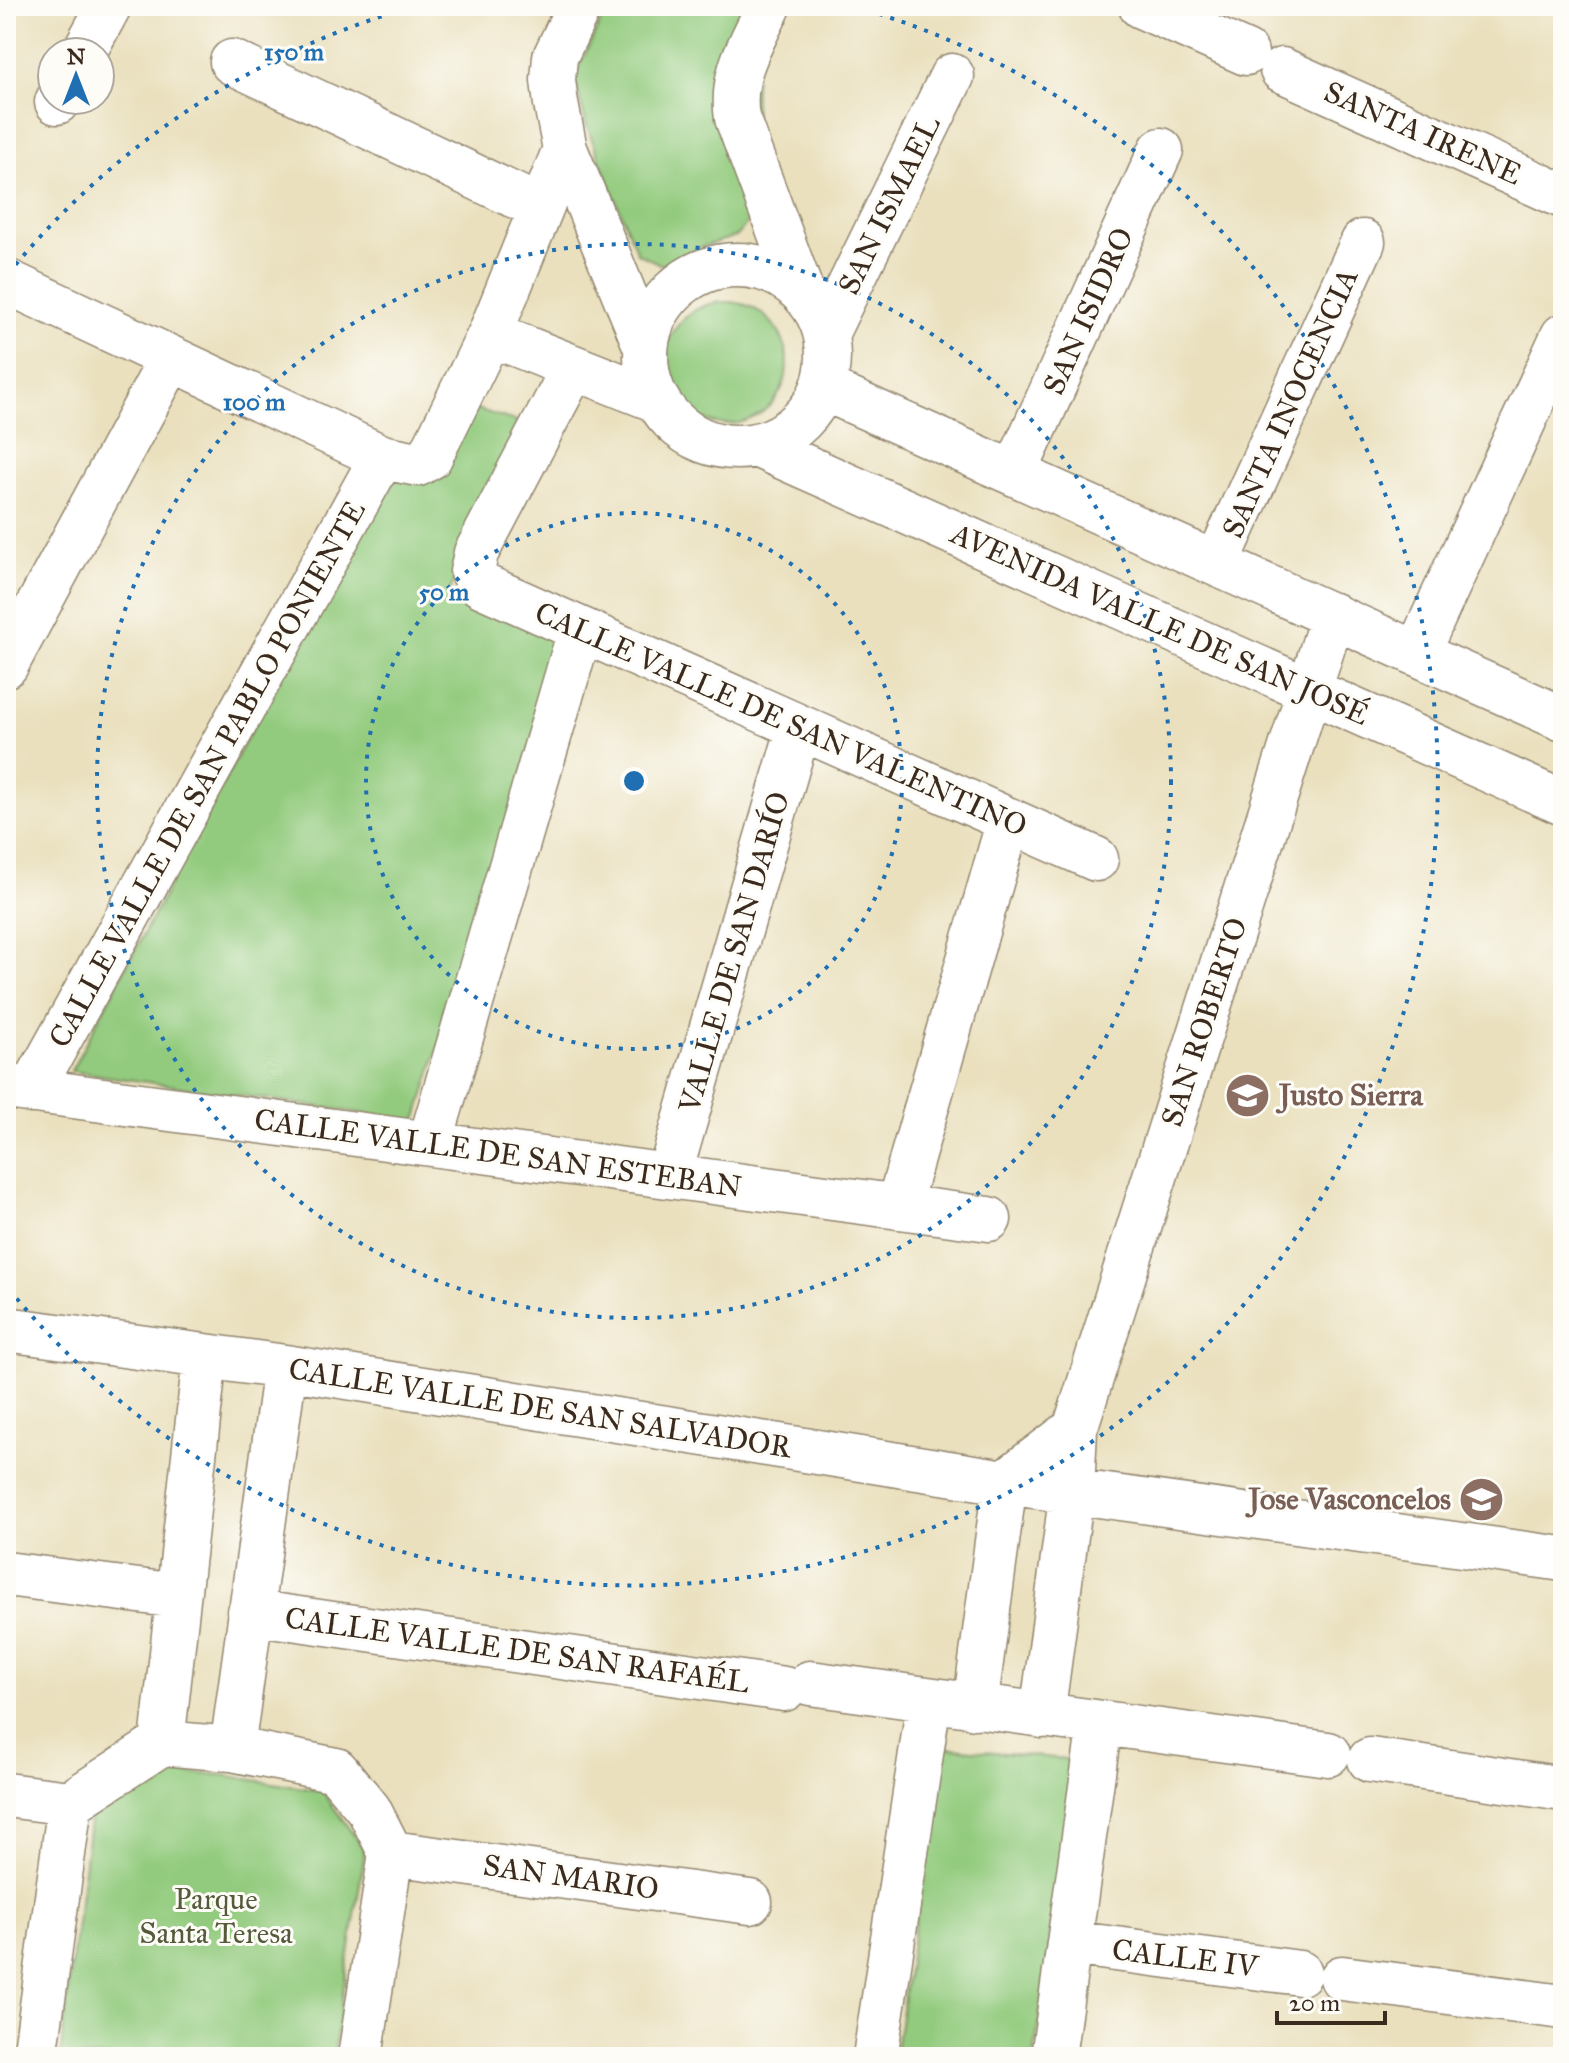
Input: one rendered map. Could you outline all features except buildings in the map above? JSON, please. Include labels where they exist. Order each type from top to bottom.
[{"type":"street","points":[[93,36],[109,6]]},
{"type":"street","points":[[579,6],[555,57],[556,104],[565,149],[645,345]]},
{"type":"street","points":[[769,6],[736,80],[734,100],[737,118],[801,290],[817,310],[826,334],[829,361],[823,388],[813,408],[797,425],[778,438],[756,445],[724,446],[693,436],[667,416],[654,399],[645,367],[645,345],[655,313],[676,287],[706,269],[739,264],[772,272],[801,290]]},
{"type":"street","name":"SANTA IRENE","points":[[1141,6],[1563,196]]},
{"type":"street","points":[[232,62],[541,208]]},
{"type":"street","name":"SAN ISMAEL","points":[[826,334],[952,76]]},
{"type":"street","name":"CALLE VALLE DE SAN PABLO PONIENTE","points":[[18,1089],[400,460],[430,457],[490,334],[565,149]]},
{"type":"street","name":"SAN ISIDRO","points":[[1015,472],[1161,150]]},
{"type":"street","name":"SANTA INOCENCIA","points":[[1217,563],[1363,242]]},
{"type":"street","points":[[6,281],[171,359],[400,460]]},
{"type":"street","points":[[490,334],[654,399]]},
{"type":"street","points":[[1417,653],[1563,336]]},
{"type":"street","points":[[6,665],[171,359]]},
{"type":"street","name":"CALLE VALLE DE SAN VALENTINO","points":[[573,369],[476,553],[472,572],[481,585],[1096,859]]},
{"type":"street","points":[[823,388],[1563,719]]},
{"type":"street","name":"AVENIDA VALLE DE SAN JOSÉ","points":[[756,445],[1563,803]]},
{"type":"street","name":"SAN ROBERTO","points":[[1042,1716],[1072,1491],[1075,1429],[1333,615]]},
{"type":"street","points":[[430,1143],[580,631]]},
{"type":"street","name":"VALLE DE SAN DARÍO","points":[[669,1176],[799,727]]},
{"type":"street","points":[[898,1207],[1009,820]]},
{"type":"street","name":"CALLE VALLE DE SAN ESTEBAN","points":[[18,1089],[989,1219]]},
{"type":"street","name":"CALLE VALLE DE SAN SALVADOR","points":[[6,1329],[285,1367],[1005,1482],[1563,1559]]},
{"type":"street","points":[[162,1743],[205,1357]]},
{"type":"street","points":[[232,1749],[285,1367]]},
{"type":"street","points":[[975,1707],[1005,1482],[1075,1429]]},
{"type":"street","points":[[997,1539],[1065,1549]]},
{"type":"street","points":[[6,1574],[178,1596]]},
{"type":"street","name":"CALLE VALLE DE SAN RAFAÉL","points":[[250,1612],[797,1686],[1100,1723],[1563,1789]]},
{"type":"street","points":[[875,2057],[929,1701]]},
{"type":"street","points":[[1053,2057],[1100,1723]]},
{"type":"street","points":[[6,1795],[70,1803],[162,1743],[232,1749],[336,1770],[369,1810],[391,1853],[360,2057]]},
{"type":"street","points":[[27,2036],[70,1803]]},
{"type":"street","name":"SAN MARIO","points":[[391,1853],[750,1902]]},
{"type":"street","name":"CALLE IV","points":[[1069,1943],[1563,2007]]},
{"type":"green space","points":[[608,6],[756,6],[753,215],[737,236],[701,247],[662,265],[637,253],[587,127],[574,77]]},
{"type":"green space","points":[[726,302],[749,307],[769,320],[782,340],[787,363],[782,386],[769,406],[749,419],[726,424],[703,419],[683,406],[670,386],[665,363],[670,340],[683,320],[703,307]]},
{"type":"green space","points":[[473,408],[528,425],[449,592],[562,644],[416,1121],[71,1071],[391,466]]},
{"type":"green space","points":[[941,1747],[1075,1760],[1034,2057],[895,2057]]},
{"type":"green space","name":"Parque Santa Teresa","points":[[152,1772],[223,1775],[322,1791],[365,1851],[333,2057],[60,2057],[91,1814]]},
{"type":"place","name":"Justo Sierra","points":[[1248,1095]]},
{"type":"place","name":"Jose Vasconcelos","points":[[1482,1499]]}]
